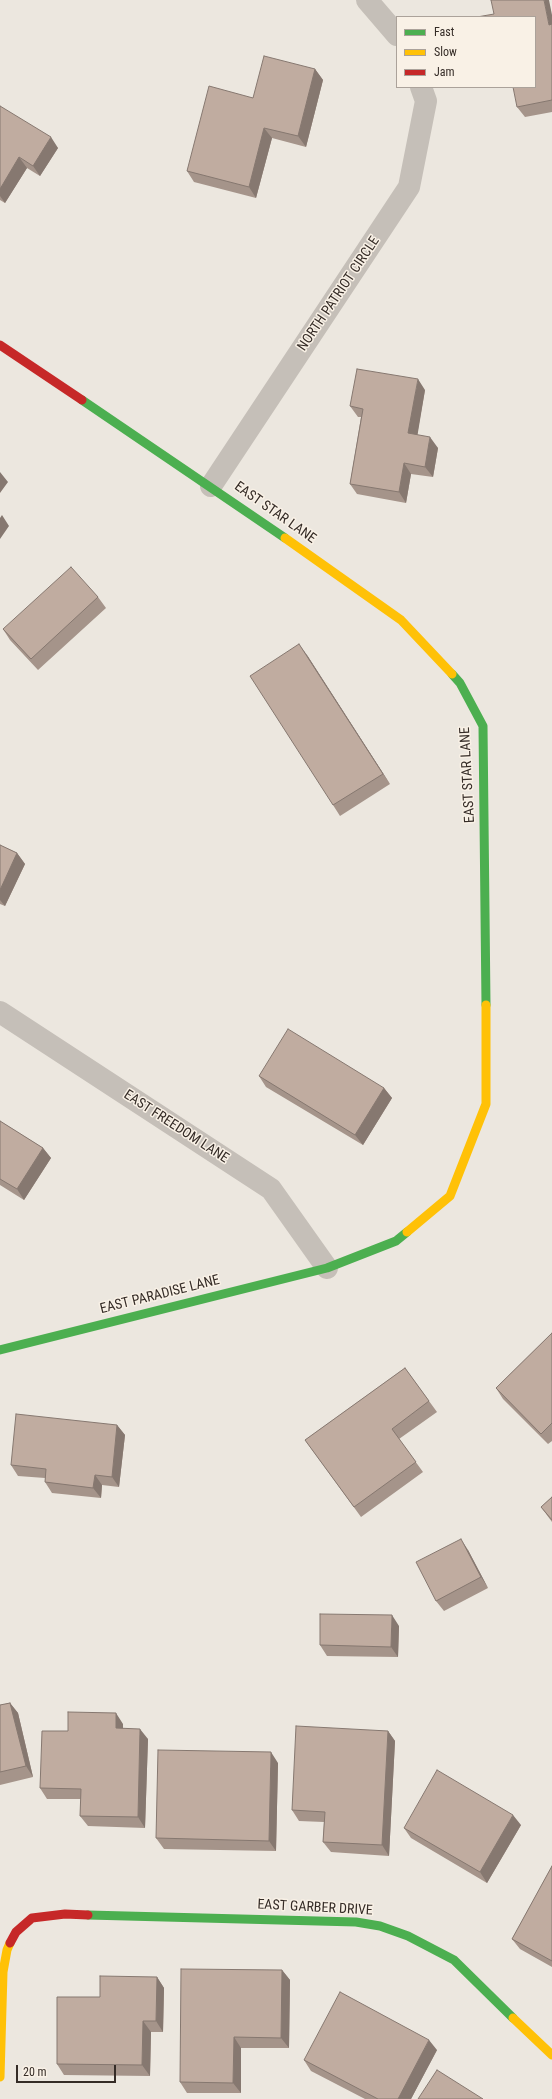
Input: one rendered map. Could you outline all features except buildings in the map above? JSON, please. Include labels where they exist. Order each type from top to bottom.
[{"type":"street","points":[[368,0],[396,34]]},
{"type":"street","name":"NORTH PATRIOT CIRCLE","points":[[211,486],[409,187],[426,101],[421,88]]},
{"type":"street","name":"EAST STAR LANE","points":[[0,345],[211,486],[401,620],[460,683],[483,726],[485,792],[486,1104],[450,1196],[396,1241],[327,1268]]},
{"type":"street","name":"EAST FREEDOM LANE","points":[[0,1012],[271,1189],[327,1268]]},
{"type":"street","name":"EAST PARADISE LANE","points":[[0,1350],[327,1268]]},
{"type":"street","name":"EAST GARBER DRIVE","points":[[0,2077],[3,1972],[7,1950],[16,1932],[32,1918],[65,1914],[356,1922],[380,1926],[408,1936],[454,1960],[552,2055]]},
{"type":"traffic: fast","points":[[82,400],[285,538]]},
{"type":"traffic: fast","points":[[452,674],[460,683],[483,726],[486,1005]]},
{"type":"traffic: fast","points":[[0,1350],[327,1268],[396,1241],[407,1232]]},
{"type":"traffic: fast","points":[[88,1915],[356,1922],[380,1926],[408,1936],[454,1960],[513,2018]]},
{"type":"traffic: slow","points":[[285,538],[401,620],[452,674]]},
{"type":"traffic: slow","points":[[407,1232],[450,1196],[486,1104],[486,1005]]},
{"type":"traffic: slow","points":[[0,2077],[3,1972],[7,1950],[10,1943]]},
{"type":"traffic: slow","points":[[513,2018],[552,2055]]},
{"type":"traffic: jam","points":[[0,345],[82,400]]},
{"type":"traffic: jam","points":[[10,1943],[16,1932],[32,1918],[65,1914],[88,1915]]}]
